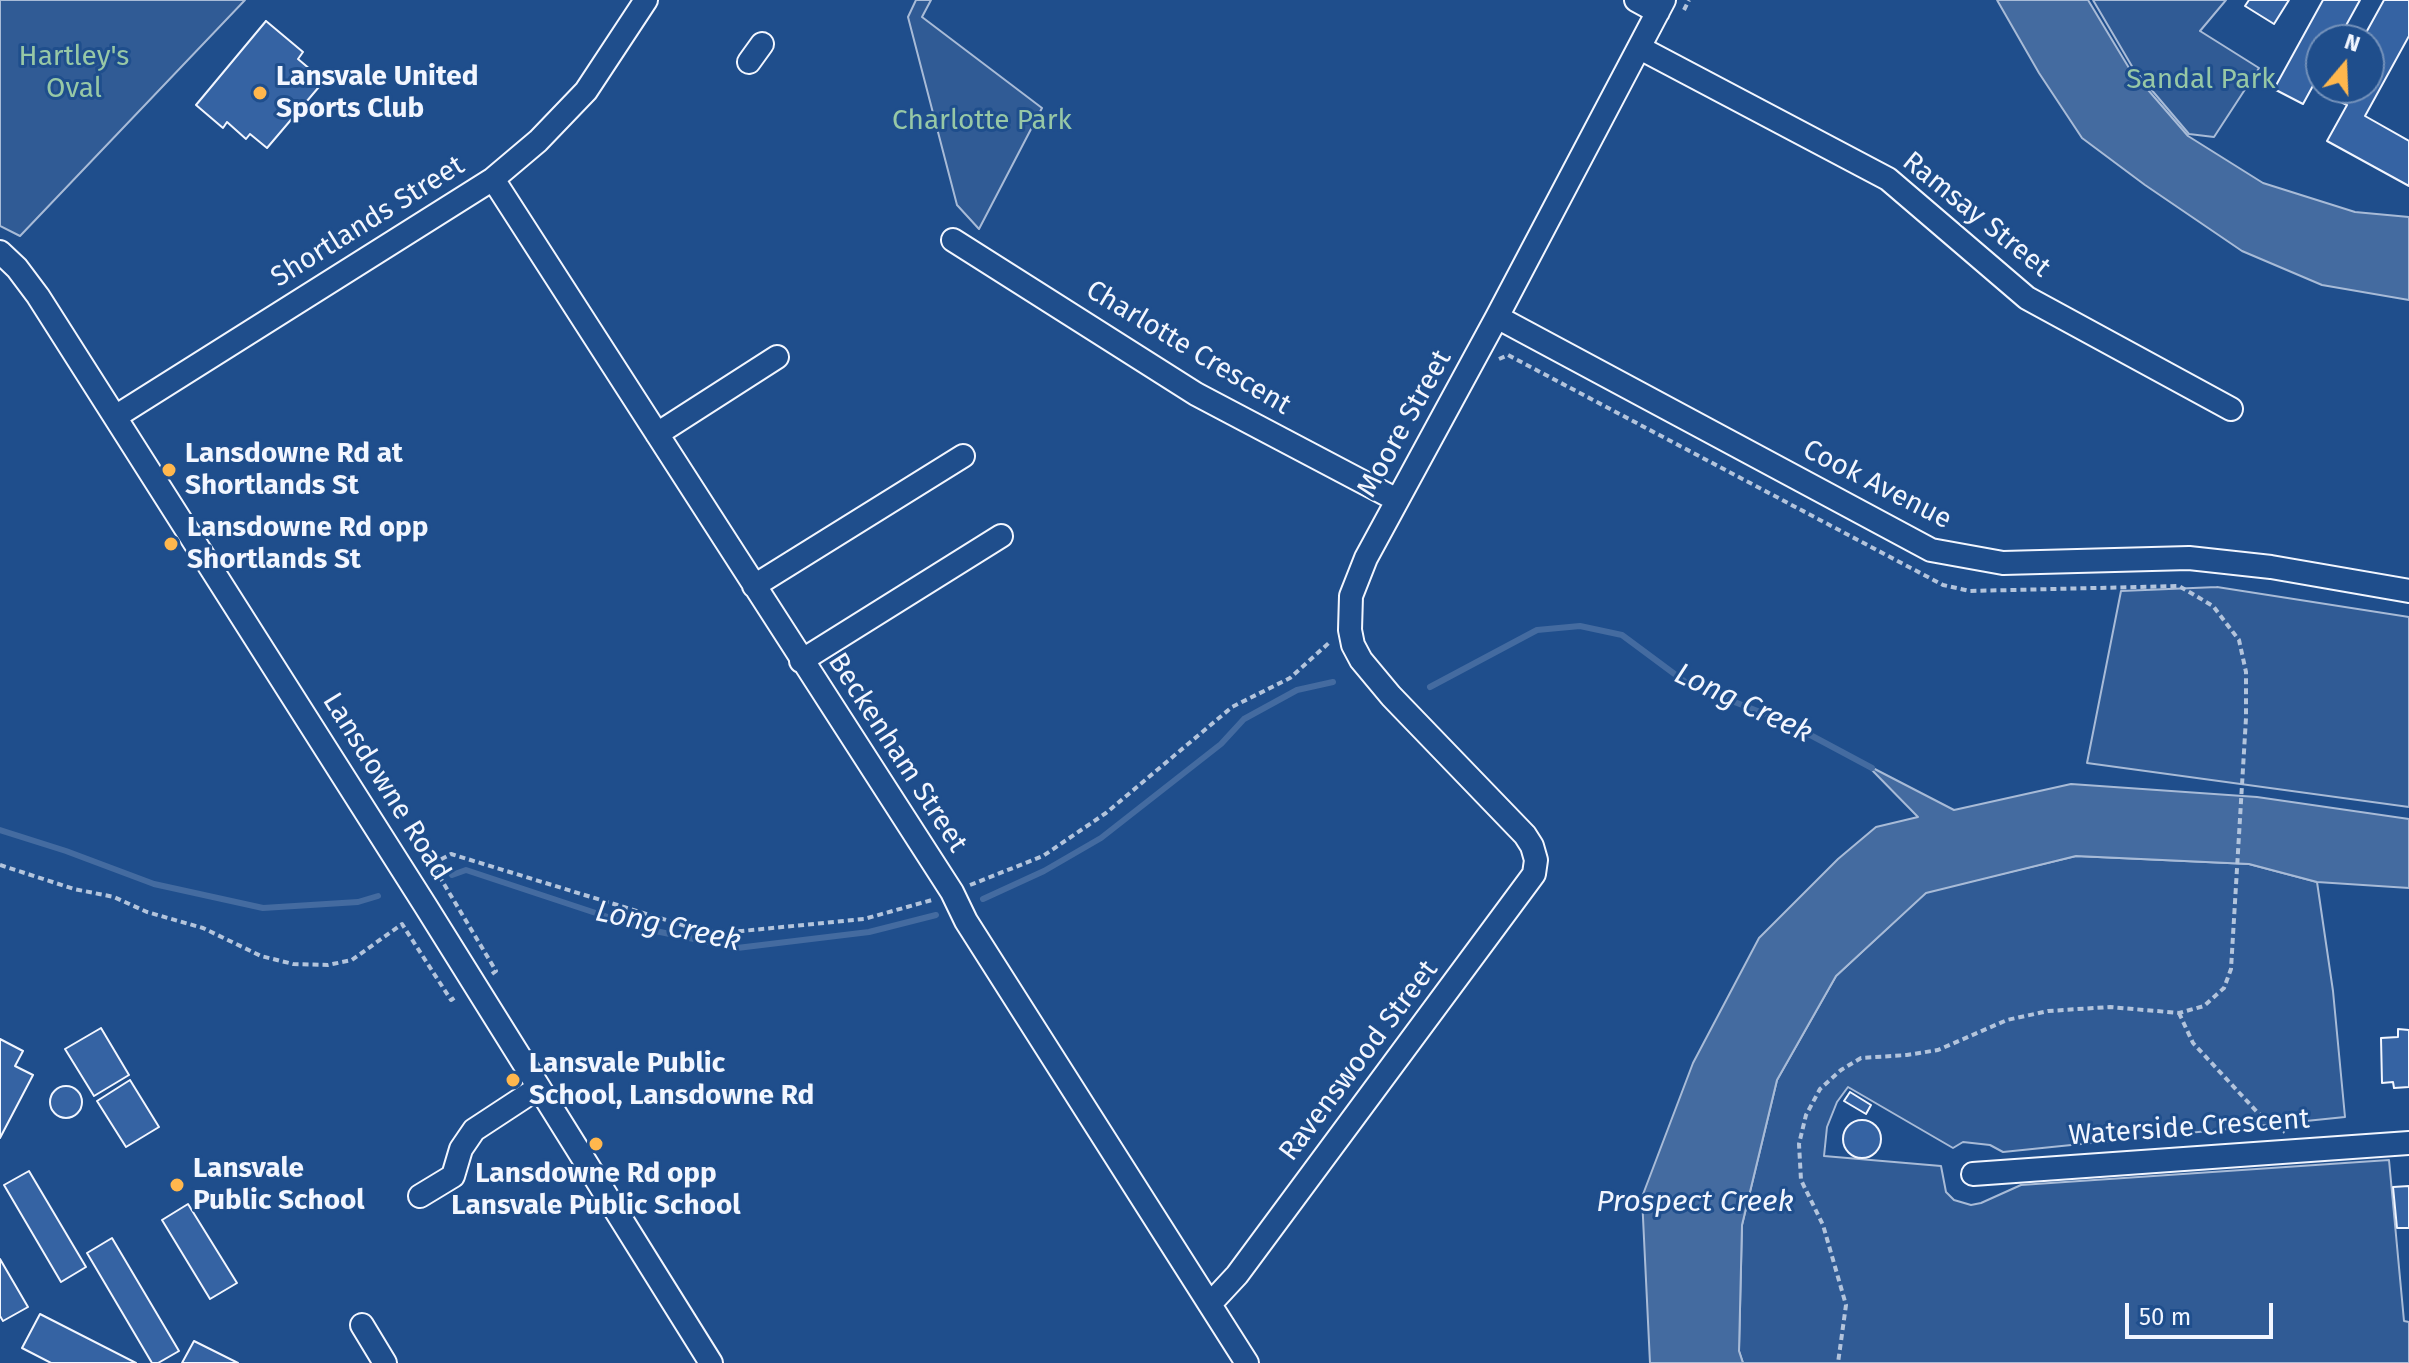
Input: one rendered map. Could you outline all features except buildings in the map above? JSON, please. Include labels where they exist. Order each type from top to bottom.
[{"type":"street","name":"Shortlands Street","points":[[115,417],[493,179],[538,141],[586,91],[646,0]]},
{"type":"street","points":[[1636,0],[1661,6]]},
{"type":"street","name":"Moore Street","points":[[1532,846],[1375,680],[1353,645],[1349,616],[1356,577],[1661,6]]},
{"type":"street","name":"Ramsay Street","points":[[1640,48],[1888,179],[2027,298],[2231,409]]},
{"type":"street","name":"Beckenham Street","points":[[493,179],[952,892],[966,921],[1247,1363]]},
{"type":"street","name":"Charlotte Crescent","points":[[953,240],[1196,394],[1397,500]]},
{"type":"street","name":"Lansdowne Road","points":[[0,252],[17,268],[38,296],[425,905],[711,1363]]},
{"type":"street","name":"Cook Avenue","points":[[1497,317],[1931,550],[2003,563],[2189,558],[2271,567],[2409,591]]},
{"type":"street","points":[[657,434],[777,357]]},
{"type":"street","points":[[754,586],[963,456]]},
{"type":"street","points":[[801,661],[1001,536]]},
{"type":"street","name":"Ravenswood Street","points":[[1210,1304],[1237,1275],[1525,888],[1534,874],[1536,860],[1532,846]]},
{"type":"street","points":[[420,1196],[453,1176],[461,1149],[474,1130],[538,1088]]},
{"type":"street","name":"Waterside Crescent","points":[[1973,1174],[2409,1143]]},
{"type":"street","points":[[362,1325],[385,1363]]},
{"type":"path","points":[[1497,360],[1508,355],[1546,376]]},
{"type":"path","points":[[970,885],[1043,856],[1106,813],[1232,707],[1290,678],[1334,637]]},
{"type":"path","points":[[1838,1363],[1846,1305],[1827,1236],[1801,1180],[1799,1144],[1806,1115],[1820,1089],[1841,1070],[1861,1058],[1938,1050],[2007,1020],[2048,1011],[2110,1007],[2179,1013],[2204,1006],[2224,988],[2231,969],[2244,750]]},
{"type":"path","points":[[496,971],[432,864],[451,854],[702,931],[742,931],[864,919],[926,902]]},
{"type":"path","points":[[0,865],[74,889],[114,897],[147,912],[203,928],[261,956],[293,964],[328,965],[352,960],[402,924],[451,1000]]},
{"type":"path","points":[[2179,1013],[2193,1043],[2259,1114],[2312,1149]]},
{"type":"green space","name":"Hartley's Oval","points":[[0,0],[245,0],[20,236],[0,226]]},
{"type":"green space","name":"Charlotte Park","points":[[916,0],[931,0],[922,17],[1042,108],[979,229],[957,205],[908,17]]},
{"type":"green space","name":"Sandal Park","points":[[2093,0],[2226,0],[2200,31],[2259,68],[2214,137],[2189,134],[2133,68]]},
{"type":"green space","points":[[2217,587],[2409,617],[2409,807],[2087,763],[2121,591]]},
{"type":"green space","points":[[2076,856],[2249,864],[2317,882],[2333,991],[2345,1117],[2003,1152],[1990,1145],[1963,1142],[1953,1148],[1848,1087],[1837,1102],[1827,1127],[1824,1156],[1941,1166],[1946,1192],[1954,1200],[1971,1205],[2021,1185],[2389,1160],[2404,1321],[2409,1322],[2409,1363],[1743,1363],[1739,1351],[1742,1225],[1777,1080],[1836,976],[1926,892]]},
{"type":"water","points":[[1997,0],[2088,0],[2129,68],[2188,136],[2263,183],[2355,212],[2409,217],[2409,300],[2322,285],[2242,251],[2145,185],[2082,138],[2039,73]]},
{"type":"water","name":"Prospect Creek","points":[[1867,765],[1954,810],[2071,784],[2257,797],[2409,819],[2409,888],[2317,882],[2249,864],[2076,856],[1926,893],[1836,976],[1777,1080],[1742,1225],[1739,1351],[1743,1363],[1650,1363],[1642,1197],[1693,1063],[1759,938],[1838,859],[1876,827],[1918,817]]},
{"type":"waterway","name":"Long Creek","points":[[1430,687],[1537,630],[1580,626],[1622,635],[1688,684],[1786,722],[1872,768]]},
{"type":"waterway","name":"Long Creek","points":[[983,899],[1044,871],[1101,838],[1221,744],[1244,719],[1297,690],[1333,682]]},
{"type":"waterway","name":"Long Creek","points":[[0,830],[154,884],[263,908],[358,902],[378,896]]},
{"type":"waterway","name":"Long Creek","points":[[452,875],[466,870],[641,928],[737,948],[869,932],[936,915]]},
{"type":"place","name":"Lansvale United Sports Club","points":[[260,93]]},
{"type":"place","name":"Lansdowne Rd at Shortlands St","points":[[169,470]]},
{"type":"place","name":"Lansdowne Rd opp Shortlands St","points":[[171,544]]},
{"type":"place","name":"Lansvale Public School, Lansdowne Rd","points":[[513,1080]]},
{"type":"place","name":"Lansdowne Rd opp Lansvale Public School","points":[[596,1144]]},
{"type":"place","name":"Lansvale Public School","points":[[177,1185]]}]
